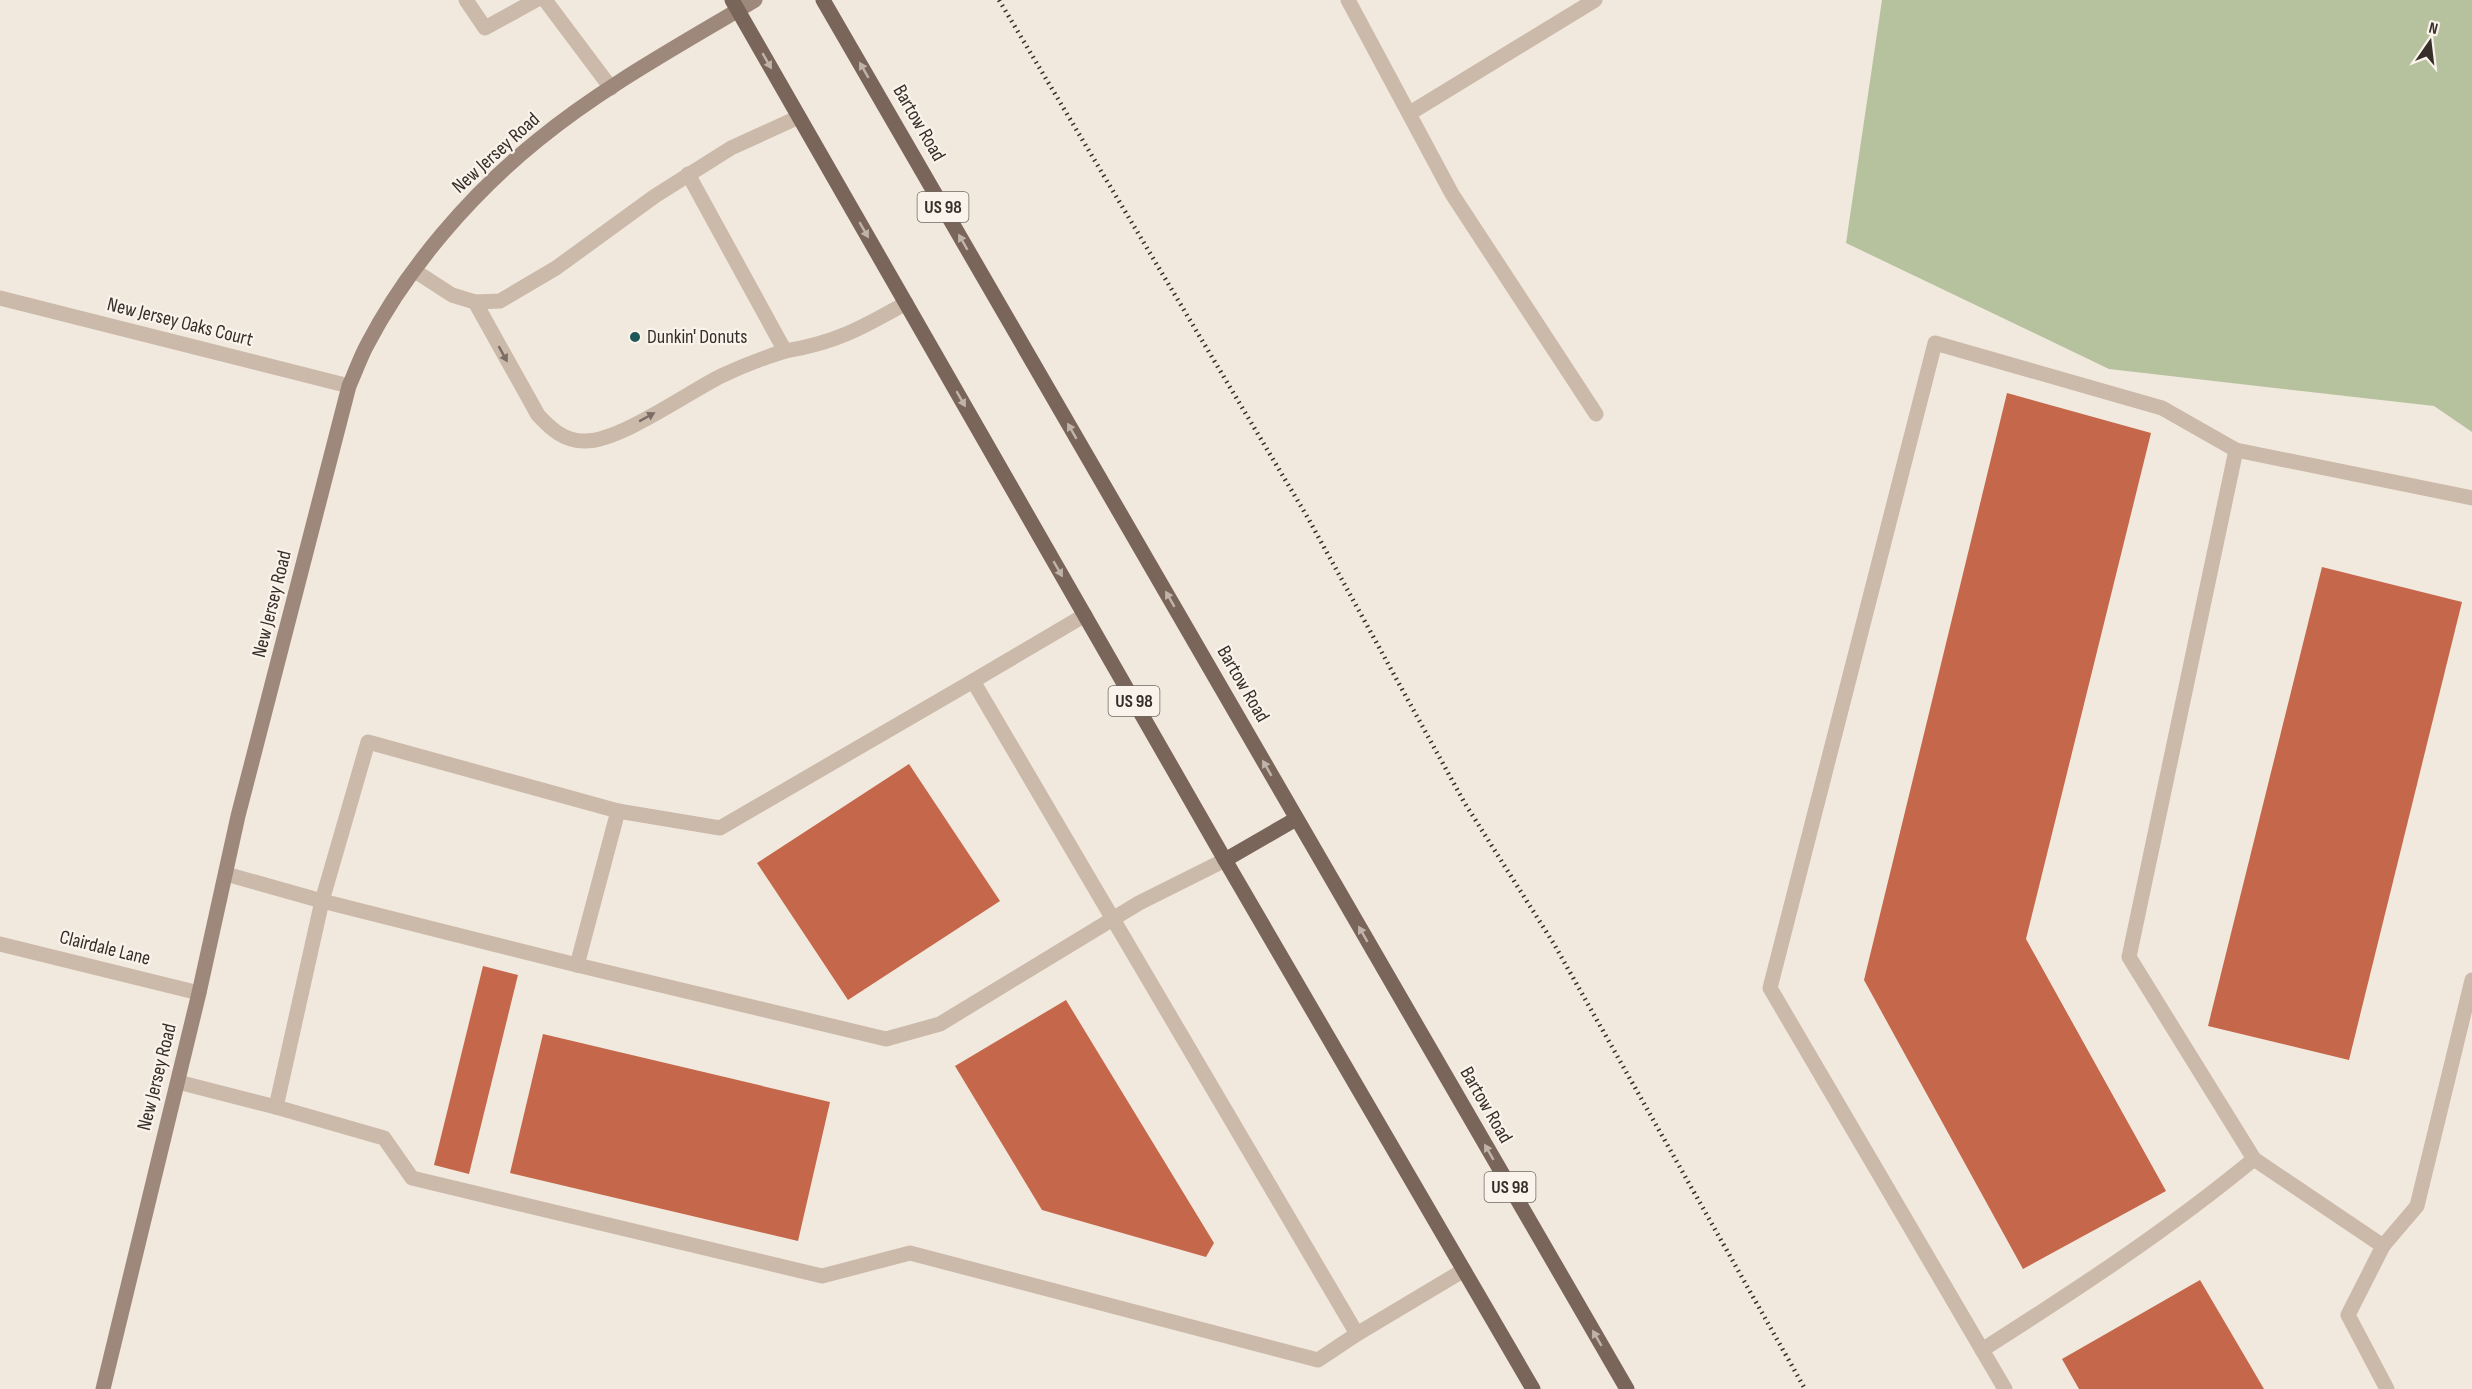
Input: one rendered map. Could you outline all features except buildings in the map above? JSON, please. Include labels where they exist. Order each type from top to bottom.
[{"type":"main road","name":"Bartow Road","points":[[823,0],[1627,1389]]},
{"type":"main road","name":"US 98","points":[[735,5],[1225,860],[1533,1389]]},
{"type":"main road","points":[[1225,860],[1296,819]]},
{"type":"street","points":[[466,0],[485,28],[536,0]]},
{"type":"street","points":[[545,0],[611,88]]},
{"type":"street","name":"New Jersey Road","points":[[103,1389],[200,993],[238,816],[349,386],[367,345],[415,271],[474,198],[538,140],[735,5],[755,0]]},
{"type":"street","points":[[1348,0],[1452,194],[1596,414]]},
{"type":"street","points":[[1410,113],[1595,0]]},
{"type":"street","points":[[415,271],[452,295],[475,302],[500,301],[556,268],[688,174],[731,148],[799,117]]},
{"type":"street","points":[[688,174],[785,351]]},
{"type":"street","name":"New Jersey Oaks Court","points":[[0,297],[349,386]]},
{"type":"street","points":[[475,302],[538,415],[551,430],[565,437],[583,441],[606,439],[721,376],[758,359],[785,351],[817,346],[840,337],[906,303]]},
{"type":"street","points":[[2005,1389],[1770,988],[1935,343],[2162,408],[2236,450],[2472,498]]},
{"type":"street","points":[[2236,450],[2129,957],[2254,1159],[2383,1246]]},
{"type":"street","points":[[276,1107],[321,901],[368,742],[618,811],[720,828],[1085,615]]},
{"type":"street","points":[[973,681],[1357,1334]]},
{"type":"street","points":[[577,965],[618,811]]},
{"type":"street","points":[[226,874],[321,901],[886,1039],[940,1024],[1139,903],[1225,860]]},
{"type":"street","name":"Clairdale Lane","points":[[0,944],[200,993]]},
{"type":"street","points":[[2387,1389],[2348,1315],[2383,1246],[2417,1206],[2472,980]]},
{"type":"street","points":[[178,1082],[384,1138],[412,1178],[822,1276],[910,1253],[1318,1360],[1464,1270]]},
{"type":"street","points":[[1982,1350],[2076,1290],[2198,1205],[2254,1159]]},
{"type":"green space","points":[[1882,0],[2472,0],[2472,432],[2434,406],[2109,369],[1846,243]]},
{"type":"railway","points":[[999,0],[1308,518],[1464,802],[1554,944],[1805,1389]]},
{"type":"place","name":"Dunkin' Donuts","points":[[635,337]]}]
